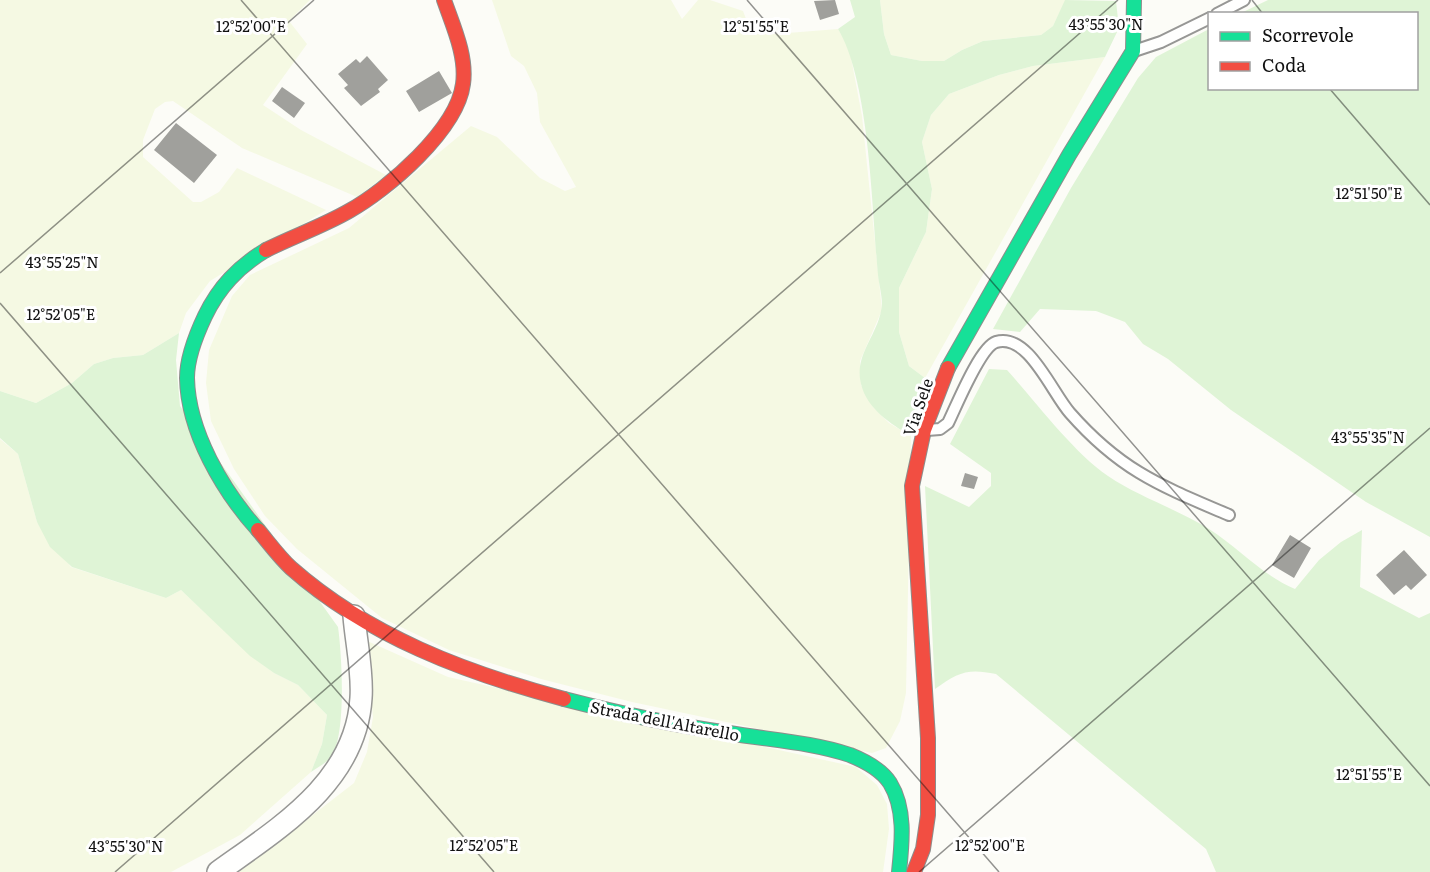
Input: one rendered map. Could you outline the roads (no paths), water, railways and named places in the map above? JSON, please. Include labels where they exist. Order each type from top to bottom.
[{"type":"street","name":"Strada dell'Altarello","points":[[444,0],[460,47],[464,83],[458,103],[433,140],[395,179],[351,211],[282,242],[240,267],[215,297],[195,338],[187,378],[195,424],[248,519],[287,564],[354,616],[375,629],[455,665],[560,698],[657,721],[837,751],[868,762],[885,776],[896,795],[901,827],[899,872]]},
{"type":"street","points":[[1133,51],[1134,0]]},
{"type":"street","name":"Via Sele","points":[[914,872],[923,849],[928,815],[928,738],[912,486],[924,430],[948,368],[1069,156],[1133,51]]},
{"type":"street","points":[[218,872],[293,818],[328,783],[351,745],[362,698],[354,616]]},
{"type":"lane","points":[[1221,12],[1244,0]]},
{"type":"lane","points":[[1133,51],[1161,42],[1208,18]]},
{"type":"lane","points":[[924,430],[940,429],[948,423],[984,352],[994,342],[1007,340],[1020,345],[1031,356],[1067,410],[1095,441],[1120,463],[1159,485],[1229,515]]}]
